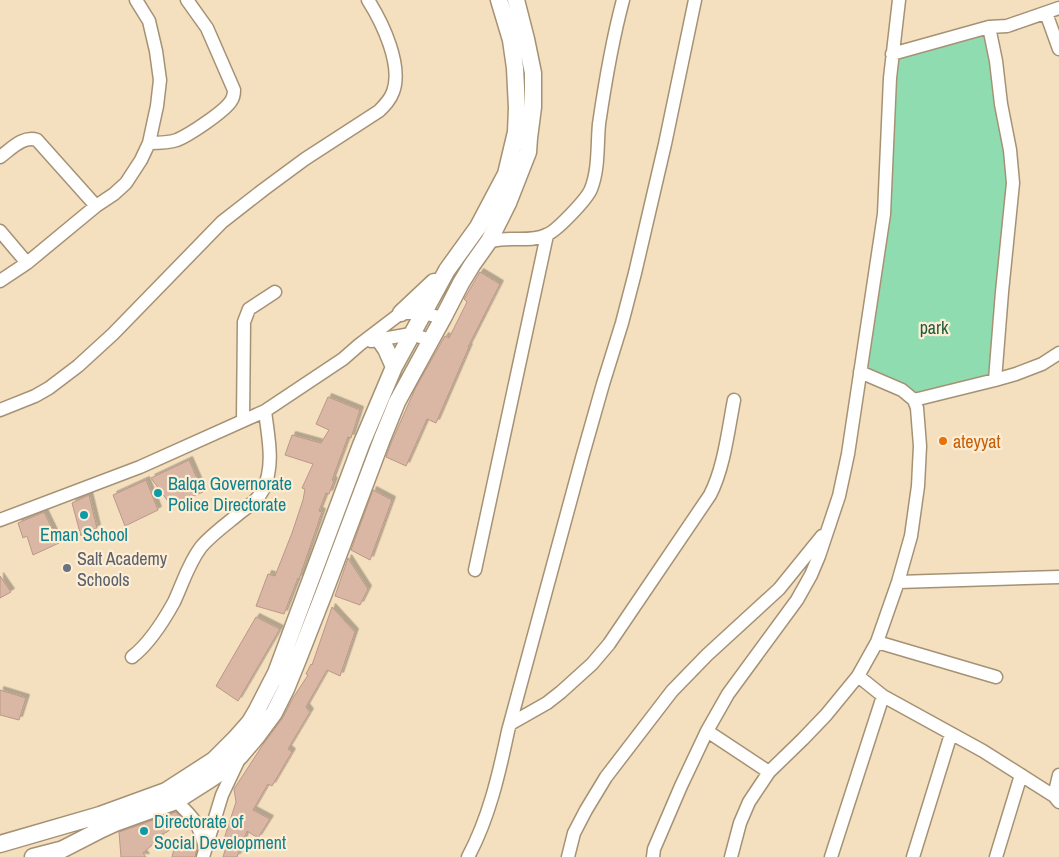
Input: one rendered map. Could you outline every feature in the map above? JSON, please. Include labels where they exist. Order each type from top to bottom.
[{"type":"main road","points":[[34,857],[56,854],[115,823],[176,801],[224,770],[240,756],[274,713],[324,593],[397,402],[461,283],[489,241],[508,204],[528,152],[533,107],[533,73],[519,39],[499,0]]},
{"type":"main road","points":[[3,848],[166,791],[214,760],[250,722],[276,673],[361,445],[394,367],[447,270],[478,227],[506,174],[516,132],[515,68],[519,39],[516,0]]},
{"type":"main road","points":[[402,313],[447,270]]},
{"type":"main road","points":[[379,339],[394,367]]},
{"type":"street","points":[[0,281],[27,264],[96,206],[114,194],[126,183],[141,160],[149,143],[157,106],[160,80],[149,21],[136,0]]},
{"type":"street","points":[[149,143],[160,144],[188,135],[222,111],[234,96],[234,90],[207,28],[187,0]]},
{"type":"street","points":[[0,410],[35,396],[78,366],[113,334],[222,222],[305,159],[380,111],[389,102],[396,80],[394,67],[388,39],[368,0]]},
{"type":"street","points":[[489,241],[530,239],[548,235],[579,205],[590,190],[596,167],[602,106],[612,46],[623,0]]},
{"type":"street","points":[[468,857],[477,840],[488,810],[502,763],[510,724],[582,458],[636,273],[662,161],[695,0]]},
{"type":"street","points":[[653,857],[654,849],[681,786],[707,731],[728,694],[797,600],[819,556],[839,496],[848,454],[884,214],[889,86],[899,0]]},
{"type":"street","points":[[892,54],[989,27],[1007,26],[1059,8]]},
{"type":"street","points":[[1046,13],[1059,49]]},
{"type":"street","points":[[989,27],[1010,150],[1013,184],[1002,292],[996,380]]},
{"type":"street","points":[[0,157],[23,140],[37,140],[96,206]]},
{"type":"street","points":[[0,231],[27,264]]},
{"type":"street","points":[[475,570],[548,235]]},
{"type":"street","points":[[243,420],[244,322],[249,309],[275,292]]},
{"type":"street","points":[[0,520],[140,467],[264,411],[343,359],[402,313],[423,313],[443,318]]},
{"type":"street","points":[[359,345],[379,339],[411,334],[430,340]]},
{"type":"street","points":[[914,400],[1016,374],[1042,364],[1059,353]]},
{"type":"street","points":[[731,857],[740,823],[749,802],[769,772],[826,715],[858,676],[877,642],[898,582],[911,536],[918,486],[920,446],[917,408],[914,400],[902,390],[860,372]]},
{"type":"street","points":[[510,724],[547,703],[561,692],[592,664],[610,644],[710,495],[720,473],[734,400]]},
{"type":"street","points":[[132,657],[158,629],[174,602],[196,553],[206,541],[256,500],[262,491],[270,462],[264,411]]},
{"type":"street","points":[[568,857],[574,833],[606,777],[672,691],[707,655],[779,589],[827,530]]},
{"type":"street","points":[[898,582],[1059,577]]},
{"type":"street","points":[[877,642],[996,677]]},
{"type":"street","points":[[858,676],[882,696],[983,751],[1056,799],[1059,775]]},
{"type":"street","points":[[831,857],[882,696]]},
{"type":"street","points":[[707,731],[769,772]]},
{"type":"street","points":[[913,857],[951,734]]},
{"type":"street","points":[[204,853],[222,795],[240,756]]},
{"type":"street","points":[[996,857],[1021,775]]},
{"type":"street","points":[[176,801],[188,812],[202,833],[204,853]]},
{"type":"green space","name":"park","points":[[989,27],[1013,183],[995,380],[914,400],[860,372],[880,241],[892,54]]},
{"type":"building","points":[[480,272],[500,284],[468,347],[436,423],[427,419],[406,466],[386,457],[391,443],[416,387],[445,336],[449,338],[467,302],[464,299]]},
{"type":"building","points":[[328,397],[360,410],[351,438],[348,437],[332,480],[334,481],[329,494],[326,493],[319,511],[322,512],[299,579],[284,614],[256,606],[268,574],[275,576],[303,500],[305,489],[302,488],[313,464],[285,455],[292,435],[321,443],[329,430],[316,424]]},
{"type":"building","points":[[189,460],[203,492],[170,504],[151,478]]},
{"type":"building","points":[[146,480],[158,510],[125,526],[113,495]]},
{"type":"building","points":[[373,490],[392,500],[370,560],[351,550]]},
{"type":"building","name":"Eman School","points":[[89,495],[97,528],[81,536],[72,503]]},
{"type":"building","points":[[44,512],[59,543],[33,555],[27,536],[23,538],[18,523]]},
{"type":"building","points":[[348,558],[368,589],[360,605],[335,596]]},
{"type":"building","points":[[0,576],[11,592],[0,598]]},
{"type":"building","points":[[332,607],[355,632],[340,676],[327,670],[306,707],[310,712],[288,749],[292,752],[272,786],[268,784],[253,810],[270,819],[258,838],[247,831],[237,857],[223,857],[227,844],[223,842],[236,802],[234,789],[282,719],[308,675],[306,674],[312,665]]},
{"type":"building","points":[[256,617],[280,629],[238,701],[216,686]]},
{"type":"building","points":[[0,690],[26,698],[19,720],[0,715]]},
{"type":"building","name":"Directorate of Social Development","points":[[176,812],[182,820],[167,832],[157,836],[161,837],[143,853],[146,857],[121,857],[119,832]]},
{"type":"building","points":[[176,841],[197,848],[195,857],[172,857]]},
{"type":"place","name":"ateyyat","points":[[943,441]]},
{"type":"place","name":"Balqa Governorate Police Directorate","points":[[158,493]]},
{"type":"place","name":"Eman School","points":[[84,515]]},
{"type":"place","name":"Salt Academy Schools","points":[[67,568]]},
{"type":"place","name":"Directorate of Social Development","points":[[144,831]]}]
